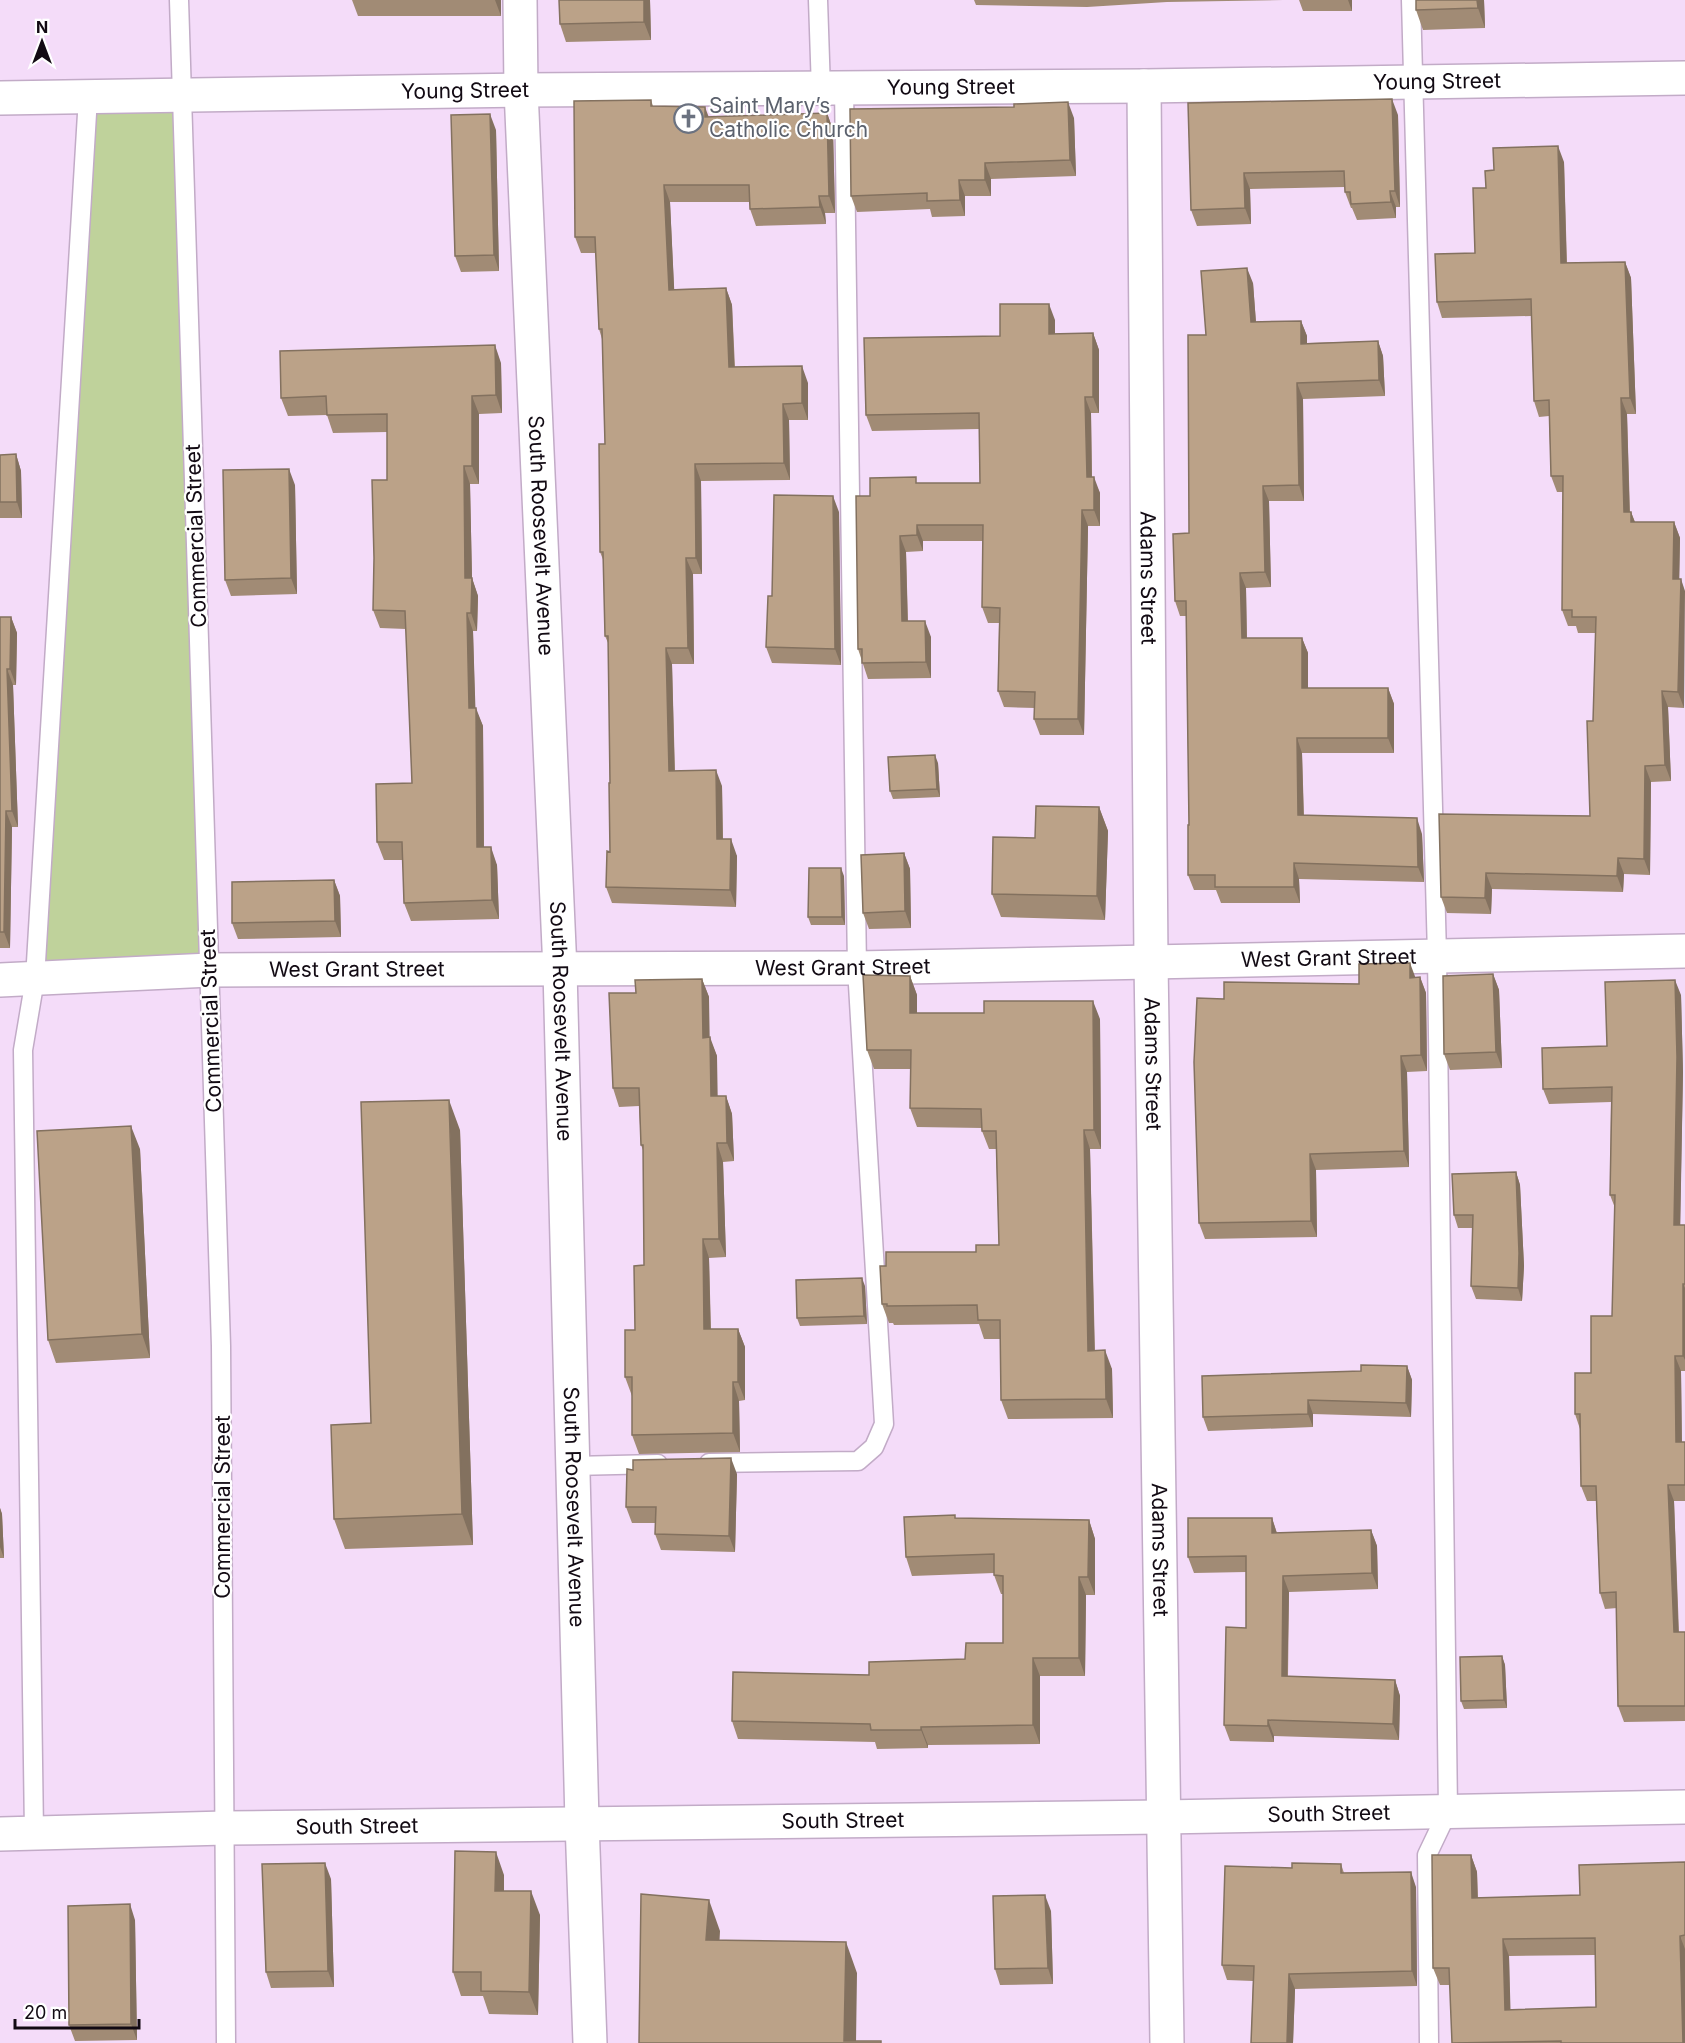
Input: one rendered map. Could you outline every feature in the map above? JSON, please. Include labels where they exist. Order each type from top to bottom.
[{"type":"street","name":"South Roosevelt Avenue","points":[[520,0],[521,90],[560,970],[582,1822],[590,2043]]},
{"type":"street","name":"Young Street","points":[[0,98],[521,90],[1144,86],[1685,78]]},
{"type":"street","name":"Adams Street","points":[[1144,86],[1150,961],[1167,2043]]},
{"type":"street","name":"West Grant Street","points":[[0,980],[210,970],[857,968],[1685,951]]},
{"type":"street","name":"South Street","points":[[0,1834],[582,1822],[1163,1817],[1685,1807]]},
{"type":"lane","name":"Commercial Street","points":[[179,0],[221,1347],[226,2043]]},
{"type":"lane","points":[[573,1466],[858,1461],[874,1447],[884,1424],[857,968],[832,89],[818,0]]},
{"type":"lane","points":[[1411,0],[1437,955],[1448,1811],[1427,1855],[1429,2043]]},
{"type":"lane","points":[[34,1833],[23,1050],[35,979],[88,97]]},
{"type":"green space","points":[[182,96],[210,970],[35,979],[88,97]]},
{"type":"building","points":[[559,0],[644,0],[644,22],[560,24]]},
{"type":"building","points":[[1416,0],[1477,0],[1478,8],[1416,10]]},
{"type":"building","points":[[1392,99],[1395,191],[1390,191],[1391,202],[1351,204],[1350,192],[1345,192],[1344,171],[1244,173],[1245,208],[1191,210],[1188,103]]},
{"type":"building","points":[[651,100],[651,106],[705,107],[705,117],[827,113],[829,196],[819,196],[820,207],[750,209],[749,185],[664,185],[669,290],[726,288],[729,367],[802,366],[802,403],[783,404],[784,463],[695,464],[696,558],[686,558],[688,648],[666,648],[669,771],[716,770],[717,839],[731,839],[730,890],[606,887],[607,851],[610,852],[610,783],[608,636],[605,636],[603,552],[600,552],[599,444],[605,444],[602,329],[599,329],[595,237],[575,237],[574,101]]},
{"type":"building","points":[[1068,102],[1070,160],[985,163],[985,180],[959,180],[960,200],[927,201],[927,193],[851,196],[850,109],[1014,107],[1014,104]]},
{"type":"building","points":[[490,114],[494,255],[455,256],[451,115]]},
{"type":"building","points":[[1558,146],[1561,263],[1625,262],[1630,398],[1621,398],[1624,512],[1631,512],[1631,522],[1674,522],[1673,579],[1681,579],[1678,692],[1662,691],[1665,765],[1645,766],[1644,859],[1618,858],[1617,876],[1486,873],[1485,898],[1441,897],[1439,814],[1590,816],[1587,721],[1593,721],[1596,617],[1572,617],[1572,610],[1562,610],[1563,476],[1551,476],[1549,400],[1534,401],[1531,299],[1437,302],[1435,254],[1475,253],[1473,188],[1486,188],[1485,171],[1494,170],[1493,148]]},
{"type":"building","points":[[1247,268],[1251,322],[1301,321],[1301,344],[1378,341],[1379,380],[1297,383],[1299,485],[1263,486],[1265,572],[1240,573],[1242,638],[1302,638],[1302,688],[1388,688],[1388,738],[1297,738],[1298,815],[1417,818],[1418,867],[1294,863],[1294,887],[1215,887],[1215,875],[1188,875],[1186,601],[1175,601],[1173,534],[1189,533],[1188,335],[1206,335],[1201,271]]},
{"type":"building","points":[[1000,304],[1049,304],[1049,334],[1093,333],[1093,397],[1085,397],[1087,477],[1094,477],[1094,510],[1082,510],[1078,719],[1034,719],[1035,692],[998,691],[1000,608],[982,607],[983,525],[917,525],[917,535],[900,536],[902,621],[925,621],[926,662],[862,663],[862,649],[858,649],[856,496],[870,496],[870,478],[916,477],[916,483],[980,483],[979,413],[866,415],[864,338],[1000,336]]},
{"type":"building","points":[[495,345],[496,395],[472,396],[472,466],[464,466],[465,578],[472,578],[471,613],[467,613],[469,708],[476,708],[477,847],[491,847],[492,900],[404,903],[402,842],[377,842],[376,784],[412,783],[405,611],[373,610],[372,480],[387,480],[387,414],[327,415],[326,396],[281,398],[280,351]]},
{"type":"building","points":[[16,454],[17,502],[0,502],[0,455]]},
{"type":"building","points":[[289,469],[291,578],[225,580],[223,470]]},
{"type":"building","points":[[774,495],[833,496],[835,649],[766,647],[768,596],[772,596]]},
{"type":"building","points":[[0,617],[11,617],[10,669],[7,669],[12,811],[6,811],[4,932],[0,932]]},
{"type":"building","points":[[935,755],[937,789],[890,791],[888,757]]},
{"type":"building","points":[[1036,806],[1099,807],[1097,896],[992,894],[993,837],[1035,838]]},
{"type":"building","points":[[904,853],[905,911],[863,913],[861,855]]},
{"type":"building","points":[[809,868],[841,868],[842,917],[808,917]]},
{"type":"building","points":[[334,880],[335,921],[232,923],[232,882]]},
{"type":"building","points":[[1410,963],[1410,978],[1420,977],[1421,1055],[1401,1056],[1404,1151],[1310,1154],[1311,1221],[1199,1223],[1194,1062],[1197,998],[1224,999],[1224,982],[1359,984],[1359,964]]},
{"type":"building","points":[[1493,974],[1496,1052],[1444,1054],[1443,976]]},
{"type":"building","points":[[863,975],[910,976],[910,1013],[984,1013],[984,1001],[1093,1001],[1094,1130],[1084,1130],[1088,1351],[1105,1350],[1106,1399],[1001,1400],[1000,1320],[978,1320],[977,1305],[887,1306],[887,1304],[882,1304],[880,1266],[886,1266],[886,1252],[976,1252],[976,1245],[999,1245],[996,1131],[982,1131],[981,1109],[910,1108],[911,1050],[867,1050]]},
{"type":"building","points":[[702,979],[703,1038],[710,1037],[711,1096],[726,1096],[727,1143],[717,1143],[719,1239],[703,1239],[704,1329],[738,1329],[738,1382],[733,1382],[733,1433],[632,1435],[632,1377],[625,1377],[625,1330],[635,1330],[634,1266],[644,1265],[643,1145],[641,1145],[639,1088],[613,1088],[609,993],[636,993],[635,980]]},
{"type":"building","points":[[1675,980],[1677,1057],[1674,1225],[1685,1225],[1683,1356],[1675,1356],[1676,1442],[1685,1442],[1685,1485],[1668,1485],[1674,1632],[1685,1632],[1685,1706],[1618,1706],[1616,1592],[1600,1593],[1596,1486],[1581,1486],[1580,1414],[1575,1414],[1575,1373],[1591,1373],[1591,1316],[1612,1316],[1615,1195],[1610,1195],[1612,1087],[1543,1089],[1542,1048],[1607,1046],[1605,982]]},
{"type":"building","points":[[449,1100],[462,1514],[334,1519],[331,1425],[371,1423],[361,1102]]},
{"type":"building","points":[[131,1126],[142,1334],[48,1340],[37,1131]]},
{"type":"building","points":[[1516,1172],[1518,1288],[1471,1286],[1473,1215],[1454,1215],[1452,1174]]},
{"type":"building","points":[[862,1278],[864,1316],[797,1318],[796,1280]]},
{"type":"building","points":[[1361,1365],[1407,1366],[1406,1403],[1308,1400],[1308,1414],[1203,1417],[1202,1376],[1361,1371]]},
{"type":"building","points":[[731,1458],[729,1536],[655,1534],[656,1507],[626,1507],[627,1469],[633,1470],[633,1460]]},
{"type":"building","points":[[955,1515],[955,1518],[1089,1520],[1088,1577],[1079,1577],[1079,1658],[1033,1658],[1033,1725],[871,1730],[870,1724],[732,1721],[733,1672],[869,1675],[869,1662],[965,1659],[966,1643],[1003,1643],[1003,1576],[994,1575],[994,1554],[906,1557],[904,1517]]},
{"type":"building","points":[[1188,1518],[1272,1518],[1272,1533],[1371,1530],[1372,1573],[1283,1576],[1282,1676],[1395,1680],[1393,1724],[1268,1720],[1268,1726],[1224,1725],[1226,1627],[1246,1628],[1246,1556],[1188,1557]]},
{"type":"building","points":[[1502,1656],[1504,1700],[1461,1701],[1460,1657]]},
{"type":"building","points":[[455,1851],[496,1852],[495,1891],[531,1891],[529,1992],[481,1991],[481,1972],[453,1972]]},
{"type":"building","points":[[1432,1855],[1471,1855],[1472,1898],[1580,1895],[1579,1865],[1685,1862],[1685,1935],[1680,1936],[1683,2043],[1561,2043],[1561,2041],[1452,2043],[1449,1968],[1433,1968]],"holes":[[[1595,1938],[1596,2007],[1505,2010],[1503,1939]]]},
{"type":"building","points":[[325,1863],[328,1971],[266,1972],[262,1864]]},
{"type":"building","points":[[1292,1863],[1341,1864],[1341,1873],[1411,1872],[1412,1971],[1289,1974],[1287,2043],[1251,2043],[1254,1966],[1222,1965],[1225,1866],[1292,1868]]},
{"type":"building","points":[[641,1894],[709,1900],[706,1940],[846,1942],[844,2041],[881,2041],[881,2043],[639,2043]]},
{"type":"building","points":[[1045,1895],[1048,1968],[995,1969],[993,1896]]},
{"type":"building","points":[[130,1904],[131,2024],[69,2025],[68,1906]]},
{"type":"place","name":"Saint Mary’s Catholic Church","points":[[688,118]]}]
